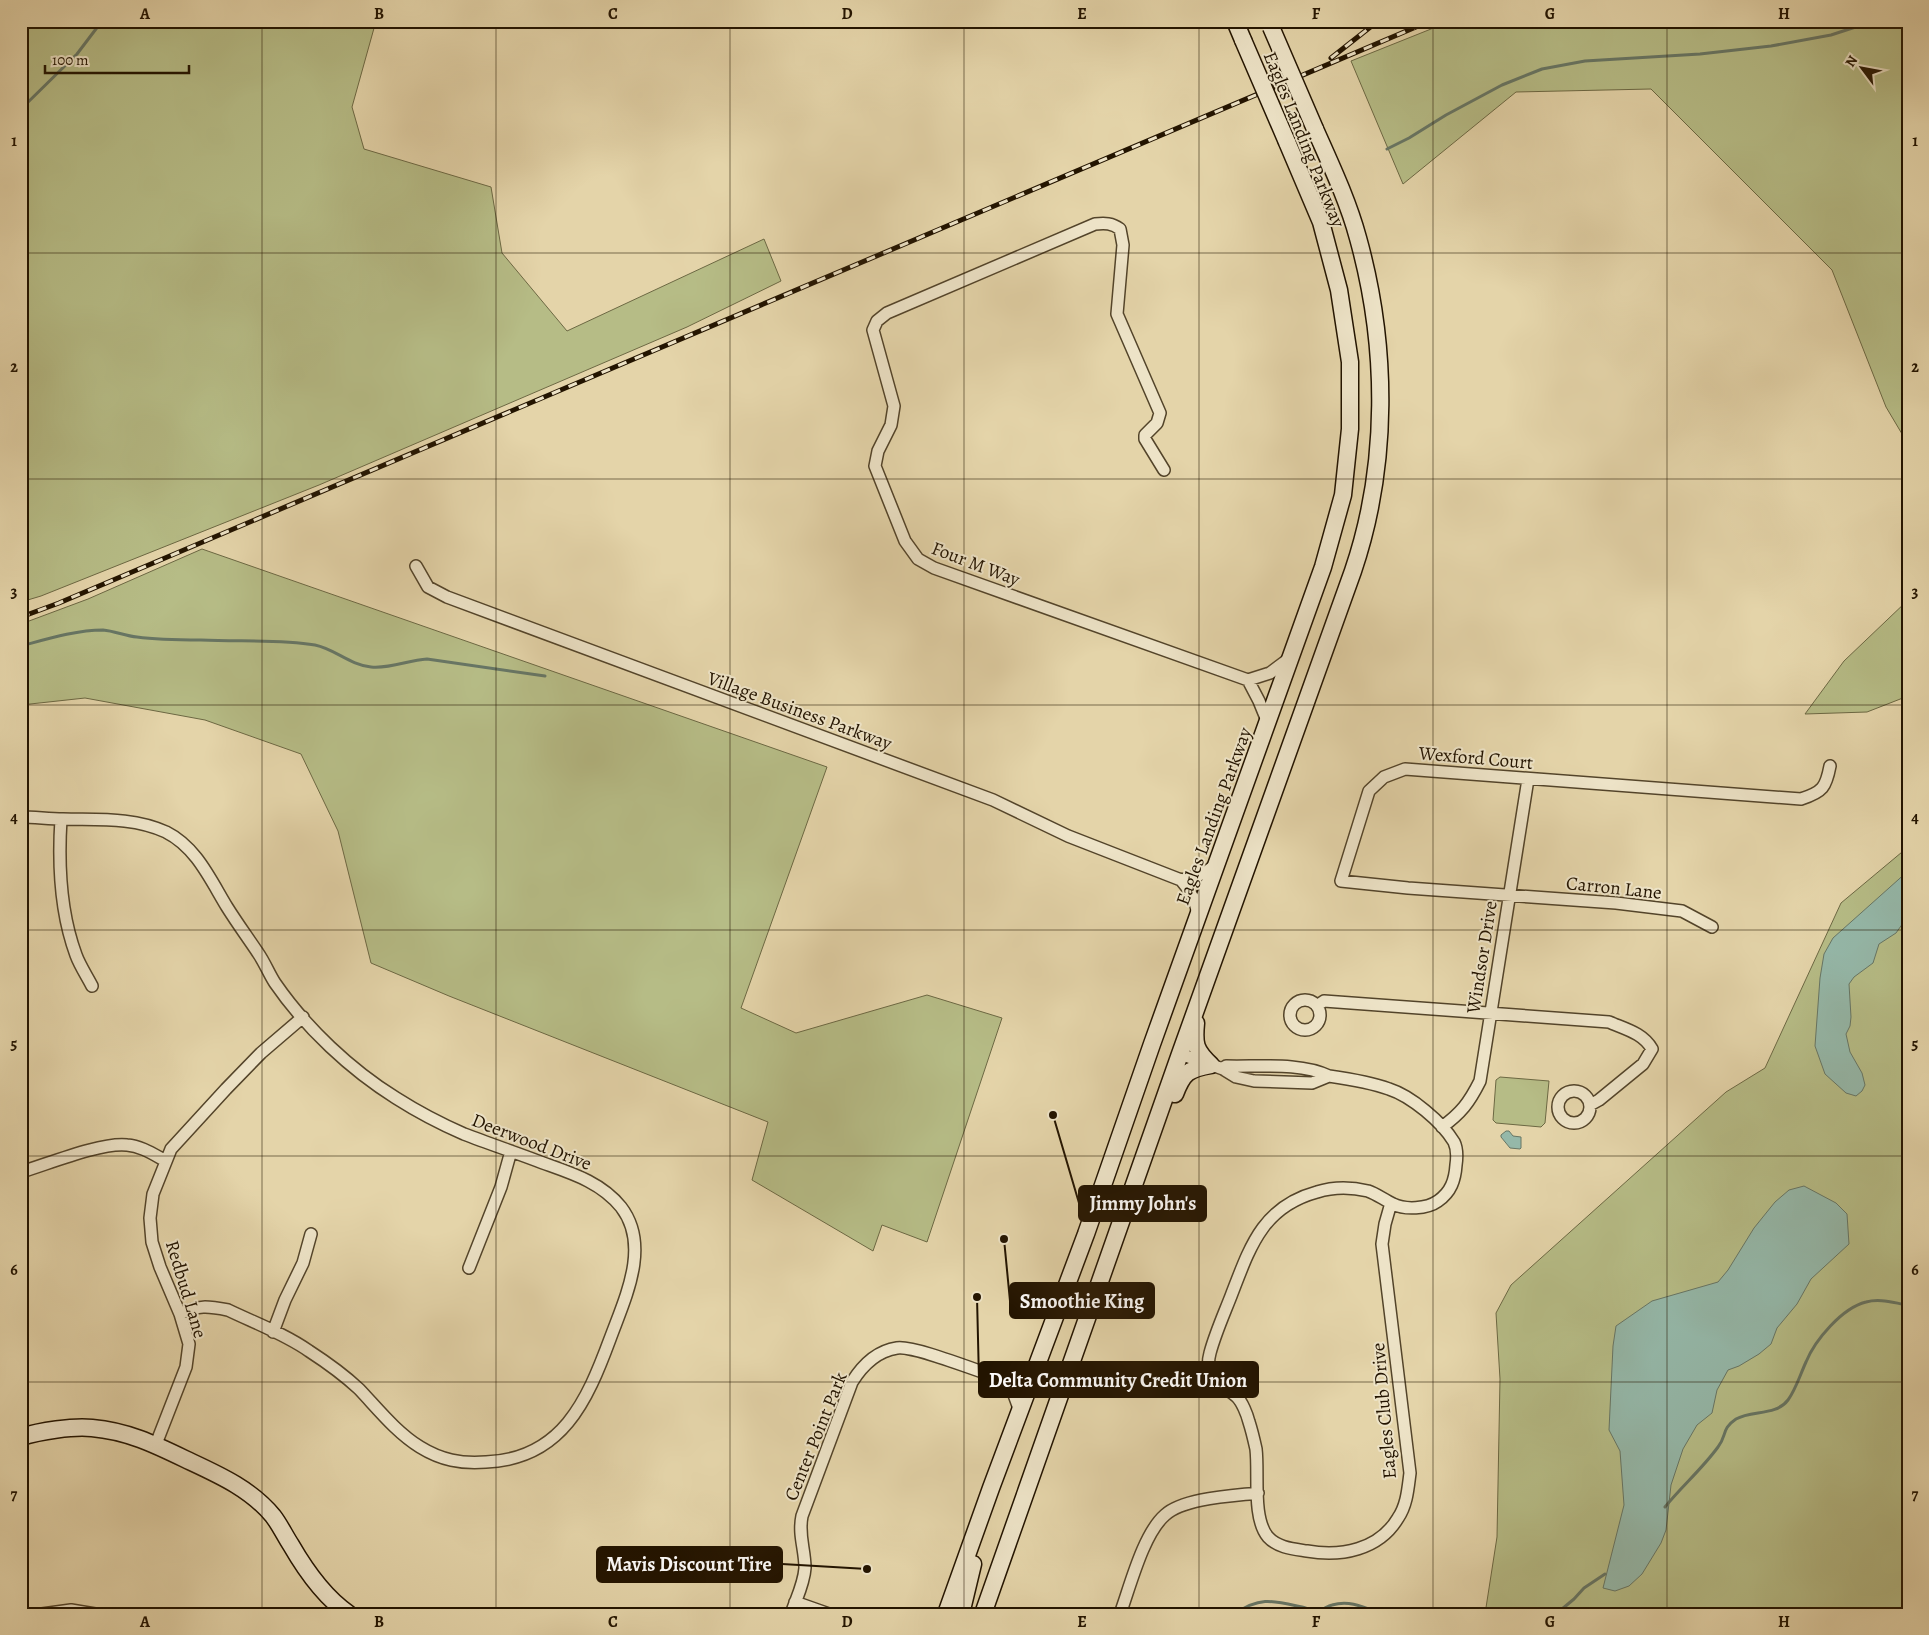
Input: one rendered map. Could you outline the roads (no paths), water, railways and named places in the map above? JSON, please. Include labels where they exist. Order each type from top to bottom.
[{"type":"main road","name":"Eagles Landing Parkway","points":[[946,1614],[1037,1367],[1268,723],[1323,567],[1342,495],[1350,429],[1350,362],[1338,290],[1321,222],[1235,21]]},
{"type":"main road","name":"Eagles Landing Parkway","points":[[983,1614],[1180,1054],[1360,552],[1372,498],[1379,440],[1380,367],[1372,296],[1358,237],[1340,186],[1270,24]]},
{"type":"main road","points":[[1198,1004],[1195,1044],[1200,1055],[1220,1068]]},
{"type":"main road","points":[[1126,1211],[1150,1166],[1181,1078],[1189,1071],[1220,1068]]},
{"type":"main road","points":[[22,1435],[90,1427],[119,1432],[156,1444],[237,1484],[258,1500],[274,1517],[306,1570],[321,1589],[349,1614]]},
{"type":"main road","points":[[961,1614],[971,1575],[978,1524]]},
{"type":"street","name":"Four M Way","points":[[1164,470],[1145,439],[1145,435],[1157,423],[1160,414],[1117,314],[1123,245],[1120,229],[1113,224],[1095,224],[887,313],[877,321],[873,330],[894,406],[891,425],[878,451],[875,466],[905,542],[918,558],[942,571],[1248,680]]},
{"type":"street","name":"Village Business Parkway","points":[[416,566],[428,587],[447,598],[993,800],[1068,836],[1181,880]]},
{"type":"street","points":[[1268,723],[1248,680],[1270,673],[1291,658]]},
{"type":"street","name":"Wexford Court","points":[[1508,895],[1340,881],[1369,791],[1384,777],[1406,768],[1801,799],[1814,795],[1826,784],[1830,766]]},
{"type":"street","name":"Windsor Drive","points":[[1442,1127],[1457,1116],[1470,1102],[1480,1081],[1508,895],[1528,779]]},
{"type":"street","name":"Deerwood Drive","points":[[21,816],[124,820],[144,824],[168,833],[188,847],[203,866],[241,930],[260,955],[274,982],[303,1017],[349,1065],[417,1111],[453,1128],[586,1179],[608,1194],[622,1208],[630,1222],[636,1242],[630,1286],[594,1380],[581,1406],[566,1425],[543,1446],[517,1458],[492,1462],[448,1461],[416,1445],[394,1426],[355,1386],[306,1348],[228,1310],[215,1307],[196,1307],[180,1314]]},
{"type":"street","points":[[61,819],[58,859],[68,930],[76,956],[92,986]]},
{"type":"street","points":[[1181,880],[1195,878],[1207,872],[1218,863]]},
{"type":"street","points":[[1181,880],[1190,891],[1196,904],[1198,918]]},
{"type":"street","name":"Carron Lane","points":[[1508,895],[1616,903],[1682,911],[1712,927]]},
{"type":"street","points":[[1318,1005],[1324,1001],[1609,1022],[1637,1033],[1652,1049],[1643,1064],[1599,1100],[1590,1105]]},
{"type":"street","name":"Redbud Lane","points":[[156,1444],[186,1367],[189,1344],[180,1314],[160,1267],[152,1242],[150,1218],[153,1194],[171,1149],[226,1088],[261,1053],[303,1017]]},
{"type":"street","points":[[1180,1054],[1220,1068],[1258,1074],[1272,1083],[1312,1082],[1329,1076]]},
{"type":"street","points":[[1220,1068],[1226,1066],[1304,1068],[1318,1070],[1329,1076]]},
{"type":"street","name":"Eagles Club Drive","points":[[1329,1076],[1366,1082],[1391,1089],[1416,1104],[1442,1127],[1455,1144],[1455,1177],[1448,1192],[1436,1202],[1423,1208],[1397,1206],[1370,1192],[1350,1188],[1327,1189],[1304,1196],[1282,1206],[1264,1226],[1242,1268],[1209,1355],[1210,1375],[1239,1399],[1249,1419],[1256,1449],[1261,1524],[1268,1536],[1278,1544],[1322,1554],[1362,1549],[1384,1536],[1399,1518],[1406,1499],[1410,1473],[1382,1244],[1391,1203]]},
{"type":"street","points":[[21,1172],[109,1144],[127,1145],[147,1150],[166,1161]]},
{"type":"street","points":[[469,1268],[501,1187],[511,1151]]},
{"type":"street","points":[[273,1332],[285,1300],[303,1263],[311,1234]]},
{"type":"street","name":"Center Point Park","points":[[791,1614],[803,1579],[805,1566],[800,1528],[802,1516],[852,1382],[862,1367],[886,1351],[899,1347],[916,1350],[1009,1381]]},
{"type":"street","points":[[1020,1411],[1009,1381],[1037,1367]]},
{"type":"street","points":[[1120,1614],[1148,1539],[1165,1515],[1200,1501],[1258,1493]]},
{"type":"street","points":[[795,1602],[829,1614]]},
{"type":"street","points":[[42,1614],[71,1610],[95,1614]]},
{"type":"waterway","points":[[21,109],[77,54],[102,21]]},
{"type":"waterway","points":[[1387,149],[1502,85],[1542,69],[1585,61],[1700,54],[1771,46],[1831,35],[1874,21]]},
{"type":"waterway","points":[[21,646],[72,633],[103,630],[153,639],[301,643],[322,647],[363,666],[371,667],[386,667],[427,659],[545,676]]},
{"type":"waterway","points":[[1665,1507],[1712,1455],[1721,1443],[1726,1429],[1731,1423],[1742,1416],[1770,1411],[1783,1405],[1788,1400],[1796,1387],[1810,1353],[1830,1326],[1839,1318],[1857,1305],[1871,1301],[1908,1305]]},
{"type":"waterway","points":[[1556,1614],[1584,1588],[1605,1574]]},
{"type":"waterway","points":[[1235,1614],[1252,1604],[1260,1602],[1283,1603],[1317,1611],[1332,1605],[1345,1603],[1381,1614]]},
{"type":"railway","points":[[1331,58],[1378,21]]},
{"type":"railway","points":[[21,617],[59,603],[1430,21]]},
{"type":"place","name":"Jimmy John's","points":[[1053,1115]]},
{"type":"place","name":"Smoothie King","points":[[1004,1239]]},
{"type":"place","name":"Delta Community Credit Union","points":[[977,1297]]},
{"type":"place","name":"Mavis Discount Tire","points":[[867,1569]]}]
